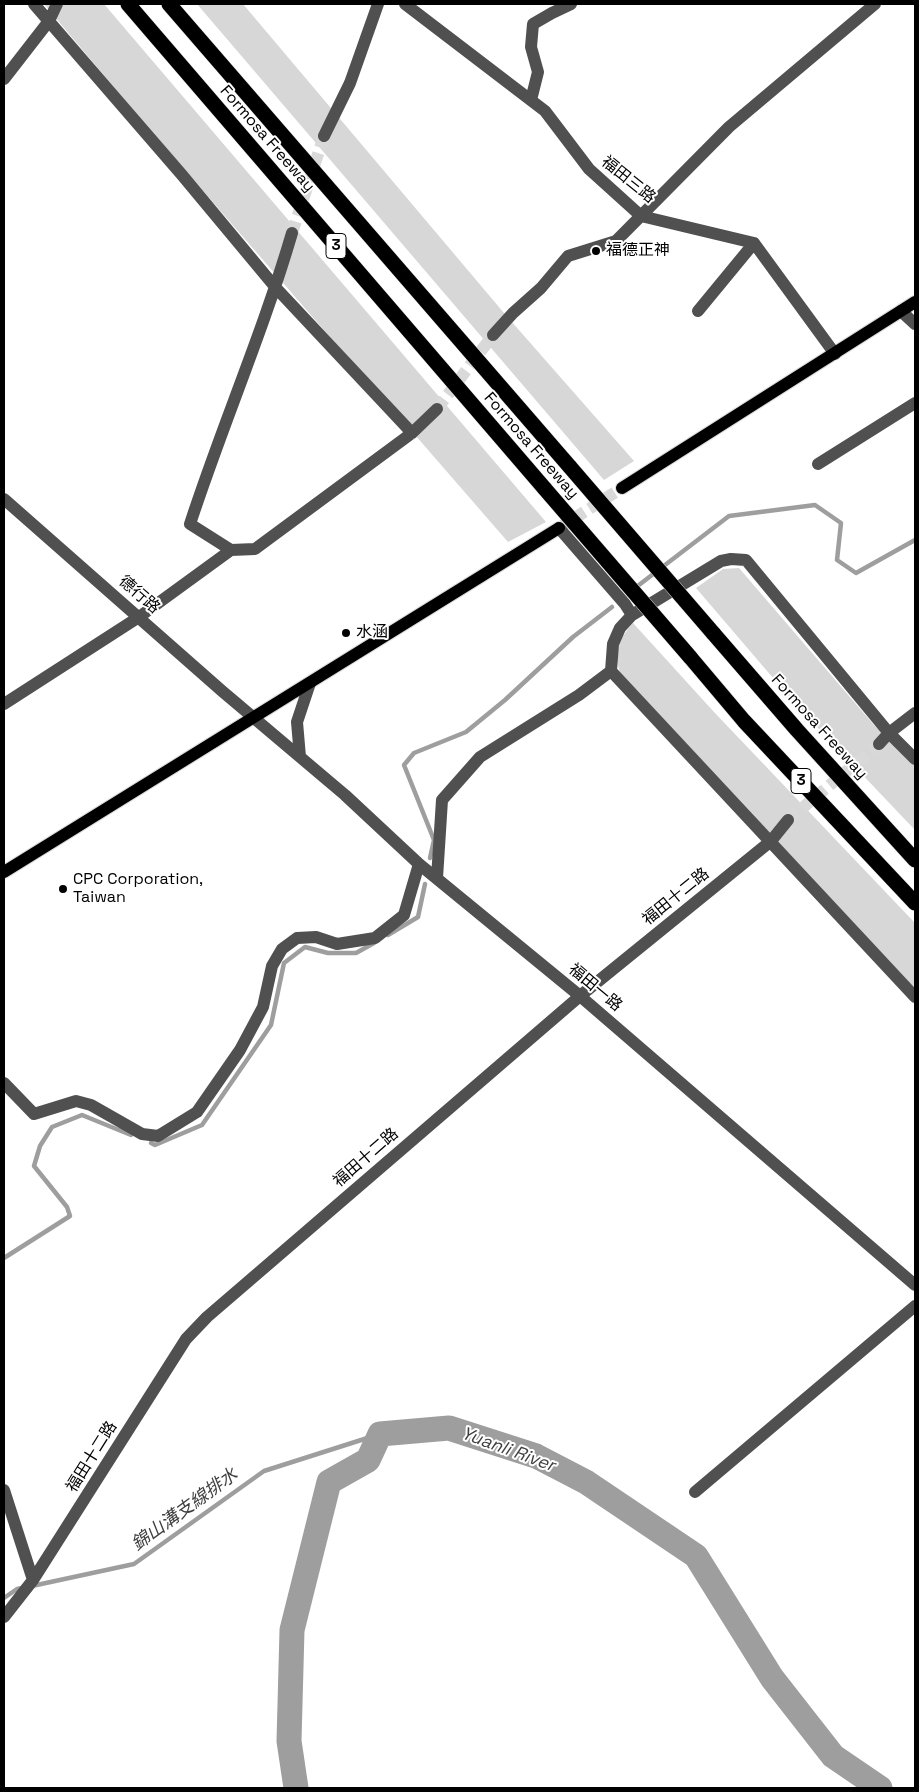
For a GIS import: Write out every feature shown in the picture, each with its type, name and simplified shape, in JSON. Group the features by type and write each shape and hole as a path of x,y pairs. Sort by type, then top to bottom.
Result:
{"highway":[{"name":"Formosa Freeway","path":"128,4 744,721 915,903"},
{"name":"Formosa Freeway","path":"169,4 797,730 915,860"}],"main road":[{"path":"622,488 915,302"},
{"path":"4,872 559,528"}],"street":[{"path":"34,4 182,175 276,288 412,433"},
{"path":"4,79 49,21 57,4"},
{"path":"324,136 350,83 378,4"},
{"name":"福田三路","path":"405,4 545,111 589,169 641,216 754,243"},
{"path":"531,100 538,72 531,47 533,24 552,12 571,4"},
{"path":"492,335 540,288 568,256 616,240 729,128 875,4"},
{"path":"292,233 276,288 212,456 190,524 231,550 255,550 412,433 437,409"},
{"path":"698,311 754,243 835,354"},
{"path":"901,311 915,324"},
{"path":"818,464 915,403"},
{"name":"德行路","path":"4,498 252,717"},
{"path":"559,528 621,599 632,615"},
{"path":"4,704 139,617 231,550"},
{"path":"915,758 889,733 746,560 731,559 721,561 632,615 620,628 613,644 612,671 915,998"},
{"path":"437,878 442,800 480,757 579,695 612,671"},
{"path":"300,758 297,722 310,683"},
{"path":"879,744 889,733 915,713"},
{"name":"福田一路","path":"252,717 345,795 419,864 580,996 915,1285"},
{"name":"福田十二路","path":"4,1617 33,1580 186,1339 207,1317 580,996 771,841 788,820"},
{"path":"4,1083 34,1114 76,1101 91,1105 142,1134 158,1136 197,1112 240,1050 263,1007 272,966 282,949 297,938 316,937 338,944 375,938 404,915 419,864"},
{"path":"695,1492 915,1306"},
{"path":"4,1490 33,1580"}],"shaded area":[{"path":"44,4 104,4 546,522 508,542 138,116"},
{"path":"197,4 243,4 504,313 634,461 604,480"},
{"path":"739,568 874,725 915,765 915,830 797,706 696,588 723,569"},
{"path":"633,623 714,712 915,923 915,990 621,677 618,648 623,636"}],"waterway":[{"path":"635,588 729,516 815,505 841,523 837,560 856,573 915,540"},
{"path":"430,858 434,840 404,765 414,753 466,732 505,700 573,637 612,607"},
{"path":"388,935 418,917 425,884"},
{"path":"151,1143 155,1145 202,1125 271,1025 284,963 305,947 328,953 356,953 374,943"},
{"path":"4,1258 70,1216 67,1207 34,1166 40,1146 52,1127 82,1115 131,1135"},
{"name":"Yuanli River","path":"296,1788 289,1741 292,1630 329,1482 368,1460 380,1434 449,1428 536,1456 586,1482 696,1556 772,1678 833,1756 880,1788"},
{"name":"錦山溝支線排水","path":"32,1586 134,1564 264,1471 380,1434"},
{"name":"錦山溝支線排水","path":"4,1598 17,1589 22,1588"}],"tunnel":[{"path":"292,233 324,136"},
{"path":"437,409 493,335"},
{"path":"559,528 622,488"},
{"path":"788,820 879,744"}],"place":[{"name":"福德正神","path":"596,251"},
{"name":"水涵","path":"346,633"},
{"name":"CPC Corporation, Taiwan","path":"63,889"}]}
